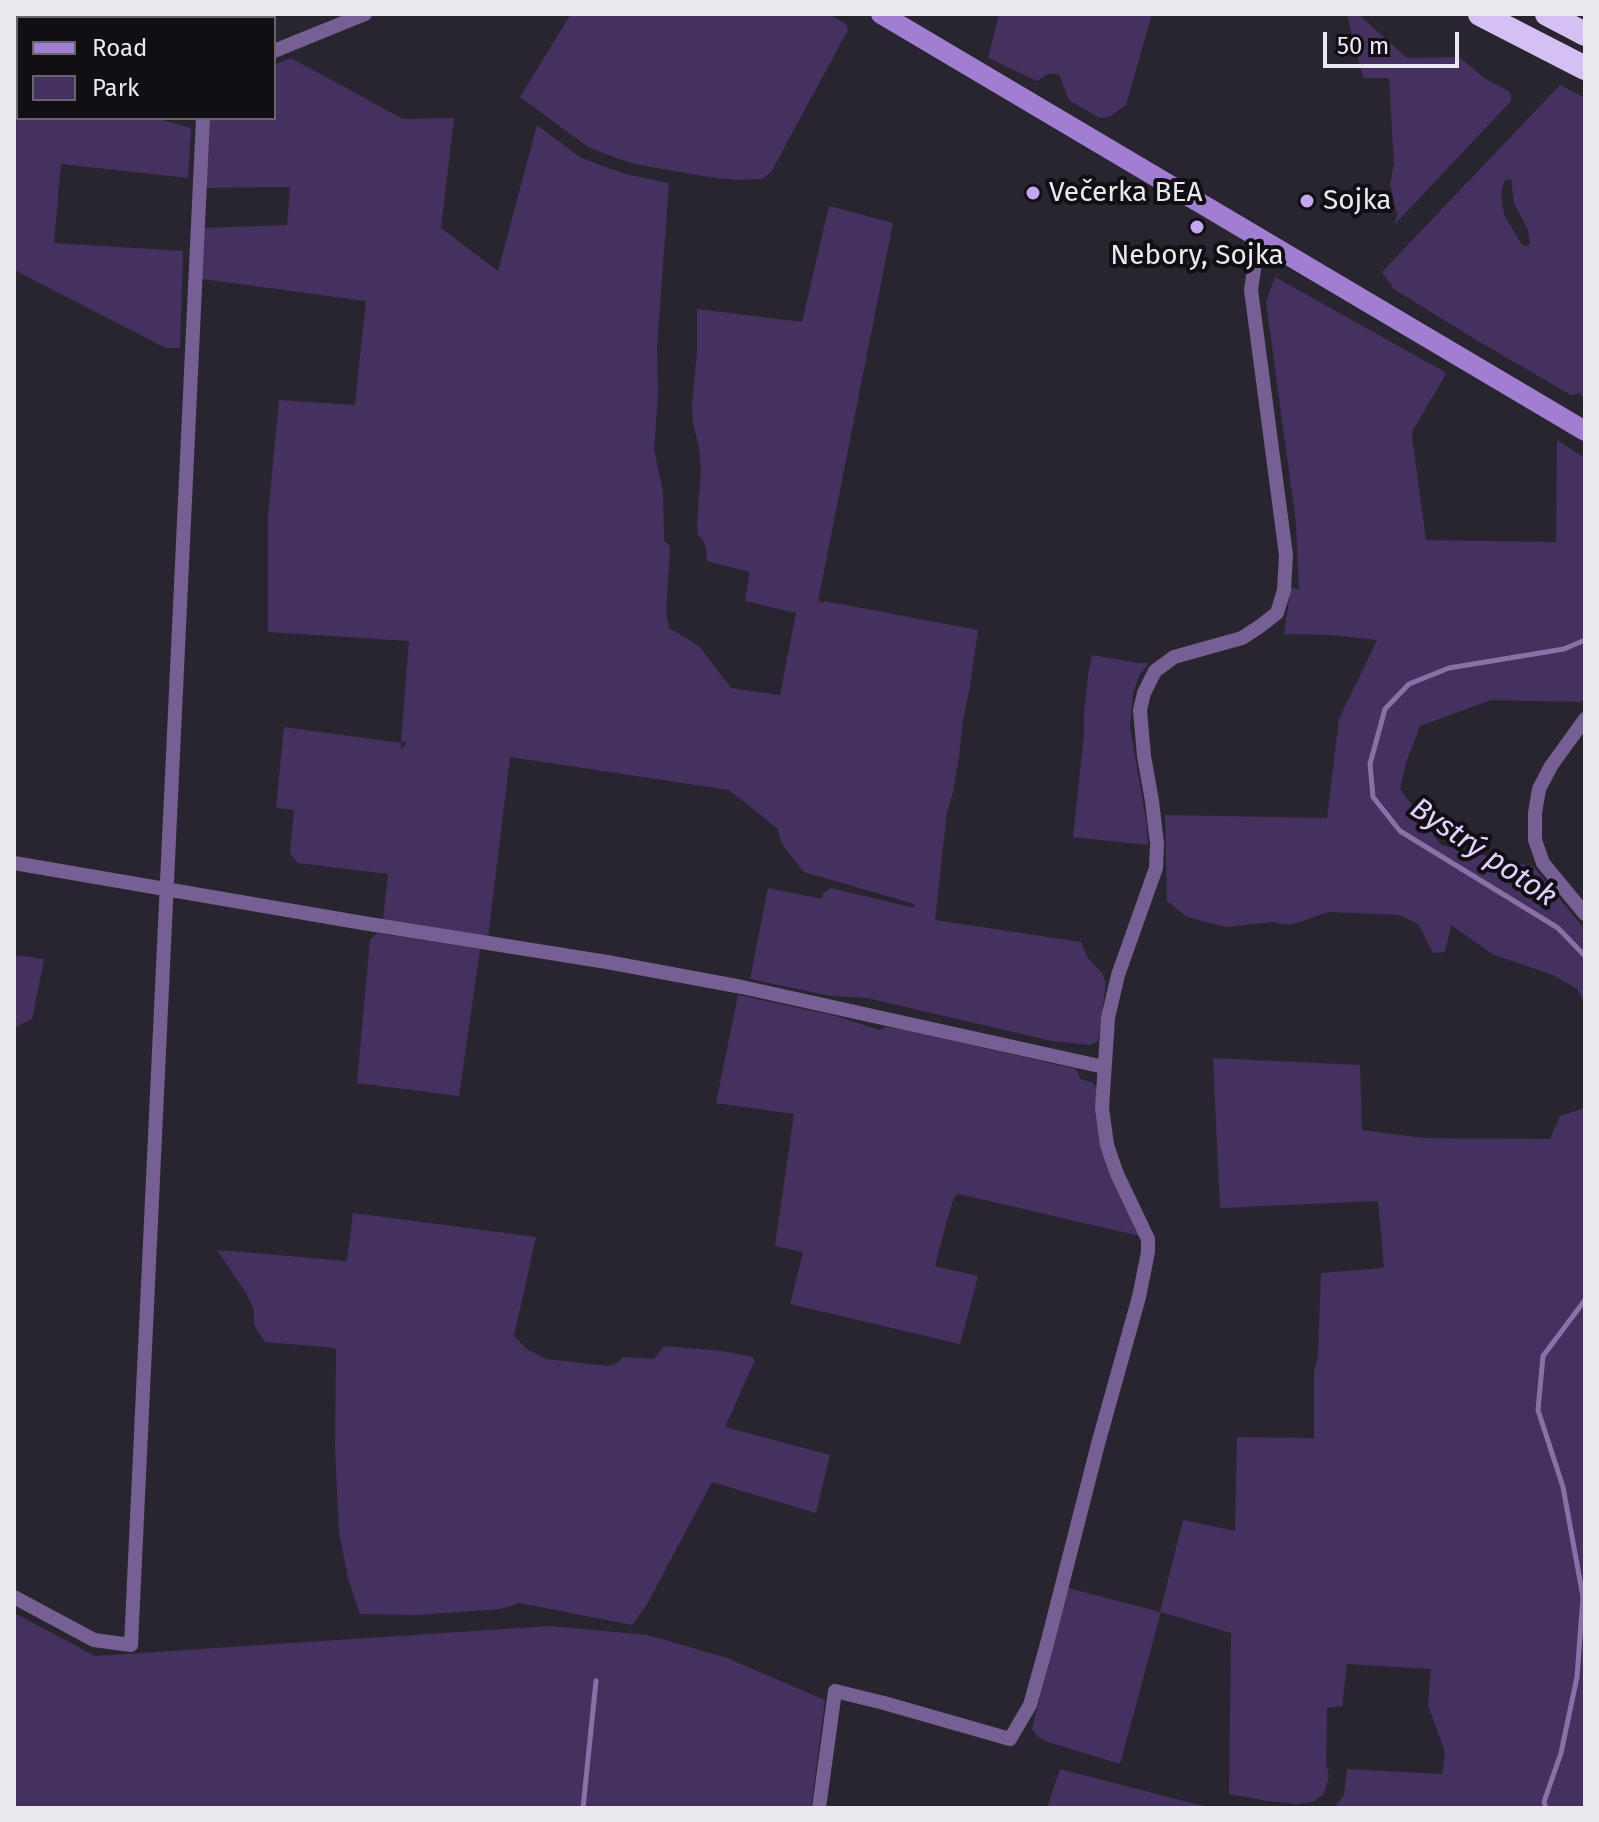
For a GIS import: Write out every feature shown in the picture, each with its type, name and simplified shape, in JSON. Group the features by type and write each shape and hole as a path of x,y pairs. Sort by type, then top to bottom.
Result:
{"highway":[{"path":"1480,14 1585,68"},
{"path":"1547,14 1585,34"}],"main road":[{"path":"881,14 1585,431"}],"street":[{"path":"276,50 365,14"},
{"path":"14,1597 94,1640 131,1645 203,120"},
{"path":"819,1808 835,1691 1010,1739 1030,1705 1139,1297 1148,1252 1148,1239 1117,1174 1107,1145 1102,1108 1108,1018 1118,975 1156,868 1155,829 1140,710 1155,671 1174,657 1242,638 1277,613 1284,590 1286,555 1251,290 1262,241"},
{"path":"1585,719 1551,766 1539,789 1535,813 1535,840 1543,863 1585,914"},
{"path":"14,863 652,970 1104,1067"}],"green space":[{"path":"14,14 79,14 16,16 16,120 162,120 191,128 188,178 61,164 54,243 183,251 180,348 166,348 14,270"},
{"path":"571,14 829,14 846,24 848,30 771,172 762,179 739,180 634,164 611,156 588,147 520,97"},
{"path":"999,14 1152,14 1126,105 1109,117 1099,118 1069,100 1057,74 1048,74 1037,81 988,58"},
{"path":"1347,14 1358,14 1407,58 1459,57 1484,78 1510,92 1511,101 1394,225 1397,215 1390,184 1394,164 1389,78 1363,78"},
{"path":"291,58 403,119 454,118 441,228 498,271 537,125 581,158 625,174 669,183 657,347 654,449 663,492 664,541 670,549 666,611 669,628 699,646 731,688 780,695 796,613 745,601 750,572 707,561 703,540 698,535 701,470 692,406 697,309 802,322 829,206 893,223 818,601 978,630 953,792 947,812 935,920 1081,942 1106,983 1098,1041 1091,1045 1052,1041 867,998 831,996 750,979 768,888 822,899 823,893 831,888 914,908 915,904 804,872 784,847 778,829 729,790 510,757 488,938 383,920 388,874 298,863 290,853 294,810 276,808 284,727 401,743 401,749 407,743 401,741 409,641 268,632 268,515 279,400 355,405 366,301 202,279 204,228 287,225 290,187 204,188 209,120 276,120 276,64"},
{"path":"1560,85 1585,98 1585,400 1580,393 1571,395 1394,289 1382,272","holes":["1511,179 1514,203 1528,230 1530,244 1527,246 1522,245 1504,215 1501,193 1505,180"]},
{"path":"1275,277 1446,374 1413,430 1412,437 1426,540 1556,542 1557,440 1585,458 1585,698 1581,702 1491,700 1420,726 1400,789 1441,845 1534,867 1585,930 1585,1004 1577,989 1553,975 1492,954 1451,925 1445,952 1433,953 1418,924 1399,915 1328,912 1291,925 1272,922 1226,927 1187,917 1167,901 1165,815 1327,818 1339,719 1377,640 1284,634 1291,587 1299,590 1296,523 1266,302"},
{"path":"1092,655 1149,663 1139,676 1133,693 1130,727 1148,845 1073,837"},
{"path":"377,933 480,949 459,1096 357,1083 370,940"},
{"path":"14,955 44,959 32,1019 14,1028"},
{"path":"738,995 836,1016 879,1030 886,1027 905,1030 1076,1069 1080,1079 1094,1083 1097,1090 1140,1236 959,1194 954,1197 935,1266 978,1276 960,1344 790,1304 803,1252 775,1246 794,1114 716,1103"},
{"path":"1213,1058 1360,1065 1362,1130 1423,1138 1550,1139 1560,1116 1585,1108 1585,1808 1334,1808 1344,1795 1347,1769 1442,1774 1445,1752 1428,1705 1431,1669 1347,1664 1342,1706 1327,1708 1326,1763 1329,1776 1324,1794 1313,1802 1298,1804 1229,1794 1231,1633 1161,1612 1120,1764 1048,1742 1038,1737 1032,1729 1068,1588 1160,1612 1183,1520 1235,1531 1237,1437 1314,1438 1314,1370 1318,1356 1321,1273 1384,1268 1378,1201 1220,1208"},
{"path":"353,1213 536,1237 514,1336 527,1349 546,1359 608,1366 618,1363 623,1357 654,1359 664,1346 752,1357 755,1360 725,1427 830,1455 816,1513 712,1482 646,1606 632,1625 520,1603 501,1609 418,1615 360,1614 348,1578 339,1532 335,1449 336,1348 265,1342 254,1325 254,1310 246,1293 217,1250 347,1261"},
{"path":"14,1613 95,1656 550,1626 647,1635 727,1658 825,1700 811,1808 14,1808"},
{"path":"1060,1769 1211,1808 1047,1808"}],"waterway":[{"name":"Bystrý potok","path":"1585,640 1564,649 1449,668 1409,684 1385,709 1370,764 1373,797 1400,831 1558,928 1585,956"},
{"name":"Bystrý potok","path":"1546,1808 1544,1802 1561,1753 1577,1677 1583,1597 1563,1487 1538,1410 1543,1356 1585,1300"},
{"path":"583,1808 596,1681"}],"place":[{"name":"Večerka BEA","path":"1033,193"},
{"name":"Sojka","path":"1307,201"},
{"name":"Nebory, Sojka","path":"1197,227"}]}
